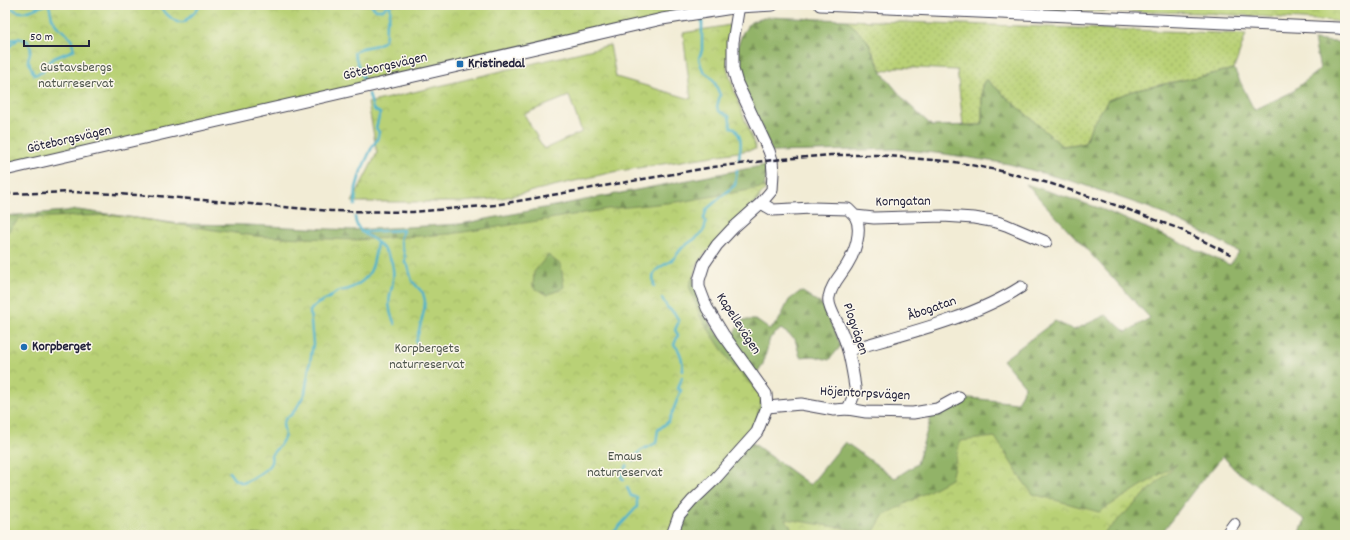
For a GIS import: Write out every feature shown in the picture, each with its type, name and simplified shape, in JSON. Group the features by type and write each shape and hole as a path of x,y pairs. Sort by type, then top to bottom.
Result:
{"street":[{"name":"Göteborgsvägen","path":"5,170 662,19 739,6 773,5"},
{"path":"820,5 1338,28 1345,30"},
{"name":"Kapellevägen","path":"739,6 733,42 733,69 737,83 772,160 772,190 761,203 732,229 717,245 704,264 700,275 699,287 707,308 723,334 766,394 767,406"},
{"name":"Korngatan","path":"761,203 773,210 812,208 848,209 855,216 874,218 944,216 974,218 997,222 1046,242"},
{"name":"Plogvägen","path":"848,409 855,391 849,350 830,307 828,297 835,283 848,264 855,246 859,228 855,216"},
{"name":"Åbogatan","path":"849,350 937,324 1006,297 1022,288"},
{"name":"Höjentorpsvägen","path":"767,406 801,404 834,410 848,409 866,412 913,413 937,409 959,396"},
{"path":"672,535 679,516 757,432 767,406"},
{"path":"1226,535 1234,524"}],"green space":[{"name":"Gustavsbergs naturreservat","path":"5,5 746,5 5,166"},
{"path":"803,5 1345,5 1345,24 1334,21 1203,13"},
{"name":"Emaus naturreservat","path":"767,17 847,20 867,40 882,73 906,102 932,126 982,125 982,85 986,79 1062,146 1085,143 1092,125 1108,100 1132,91 1234,69 1254,110 1290,93 1320,69 1314,40 1345,43 1345,535 1299,535 1305,520 1234,469 1223,456 1194,490 1160,535 5,535 5,216 78,210 180,224 246,225 352,230 461,224 766,165 765,183 758,200 704,255 695,269 694,282 711,325 723,340 729,341 742,320 756,320 769,329 778,322 789,300 801,291 823,305 841,346 829,360 814,356 800,357 795,339 781,329 770,338 763,364 751,381 763,396 761,415 746,438 810,485 845,442 895,478 917,464 931,417 970,398 1017,403 1025,386 1003,360 1055,321 1074,330 1106,315 1126,332 1150,318 1026,184 1099,208 1230,265 1239,252 1210,236 1153,209 1075,182 1009,164 945,154 897,149 772,152 737,69 737,48 743,32 751,22"},
{"path":"847,20 1246,34 1234,69 1132,91 1092,125 1085,143 1062,146 986,79 982,85 982,125 963,125 957,70 896,67 882,72 867,40"},
{"path":"730,25 727,68 756,149 613,172 502,198 463,202 352,202 377,153 368,103 610,45 616,77 691,99 683,33","holes":["569,96 582,132 544,149 524,114"]},
{"name":"Korpbergets naturreservat","path":"767,187 736,223 700,259 689,286 701,318 730,362 762,396 757,418 734,453 668,535 5,535 5,235 20,218 114,215 255,236 355,240 450,234 608,209 685,201","holes":["548,255 561,265 564,288 547,295 533,287 534,272"]},
{"path":"995,437 1022,480 1033,494 1099,512 1177,464 1102,535 795,535 786,519 873,533 883,516 951,479 960,441"}],"waterway":[{"path":"5,6 23,12 45,5"},
{"path":"5,42 18,38 28,41 31,49 28,60 34,75 43,72 48,63 54,58 74,50 71,38 56,25 52,18 49,5"},
{"path":"157,5 177,22 184,22 200,5"},
{"path":"371,5 376,10 383,10 388,5"},
{"path":"363,79 354,53 361,48 375,46 385,39 390,5"},
{"path":"702,20 702,50 699,58 701,66 704,72 714,81 720,95 717,107 719,111 729,116 731,127 735,128 739,136 741,146 739,159"},
{"path":"5,70 8,56 6,49 17,40"},
{"path":"5,76 7,82 5,100"},
{"path":"355,205 356,188 361,171 372,147 377,140 379,132 376,128 380,113 373,109 369,94"},
{"path":"654,286 654,273 672,260 682,248 699,236 705,228 704,218 707,209 735,185 737,170"},
{"path":"229,472 234,479 243,483 250,480 270,465 271,455 280,445 285,436 283,424 286,418 296,409 305,393 313,344 310,311 320,302 363,281 371,270 377,242 366,235 357,226 355,217"},
{"path":"361,232 403,230 400,240 405,256 405,263 408,266 412,281 423,293 425,301 416,342"},
{"path":"377,242 392,262 393,279 389,304 391,315 395,324"},
{"path":"662,298 667,307 675,314 679,321 675,330 678,335 674,345 680,353 683,371"},
{"path":"633,460 640,451 656,443 658,430 669,421 681,390 678,389 682,377"},
{"path":"624,480 621,477 627,465"},
{"path":"607,535 614,532 637,507 637,497 631,496 627,487"}],"railway":[{"path":"5,194 72,192 157,196 331,211 413,212 495,205 713,167 831,155 876,155 955,162 997,170 1052,184 1121,207 1177,228 1234,256"}],"place":[{"name":"Kristinedal","path":"460,64"},
{"name":"Korpberget","path":"24,347"}]}
